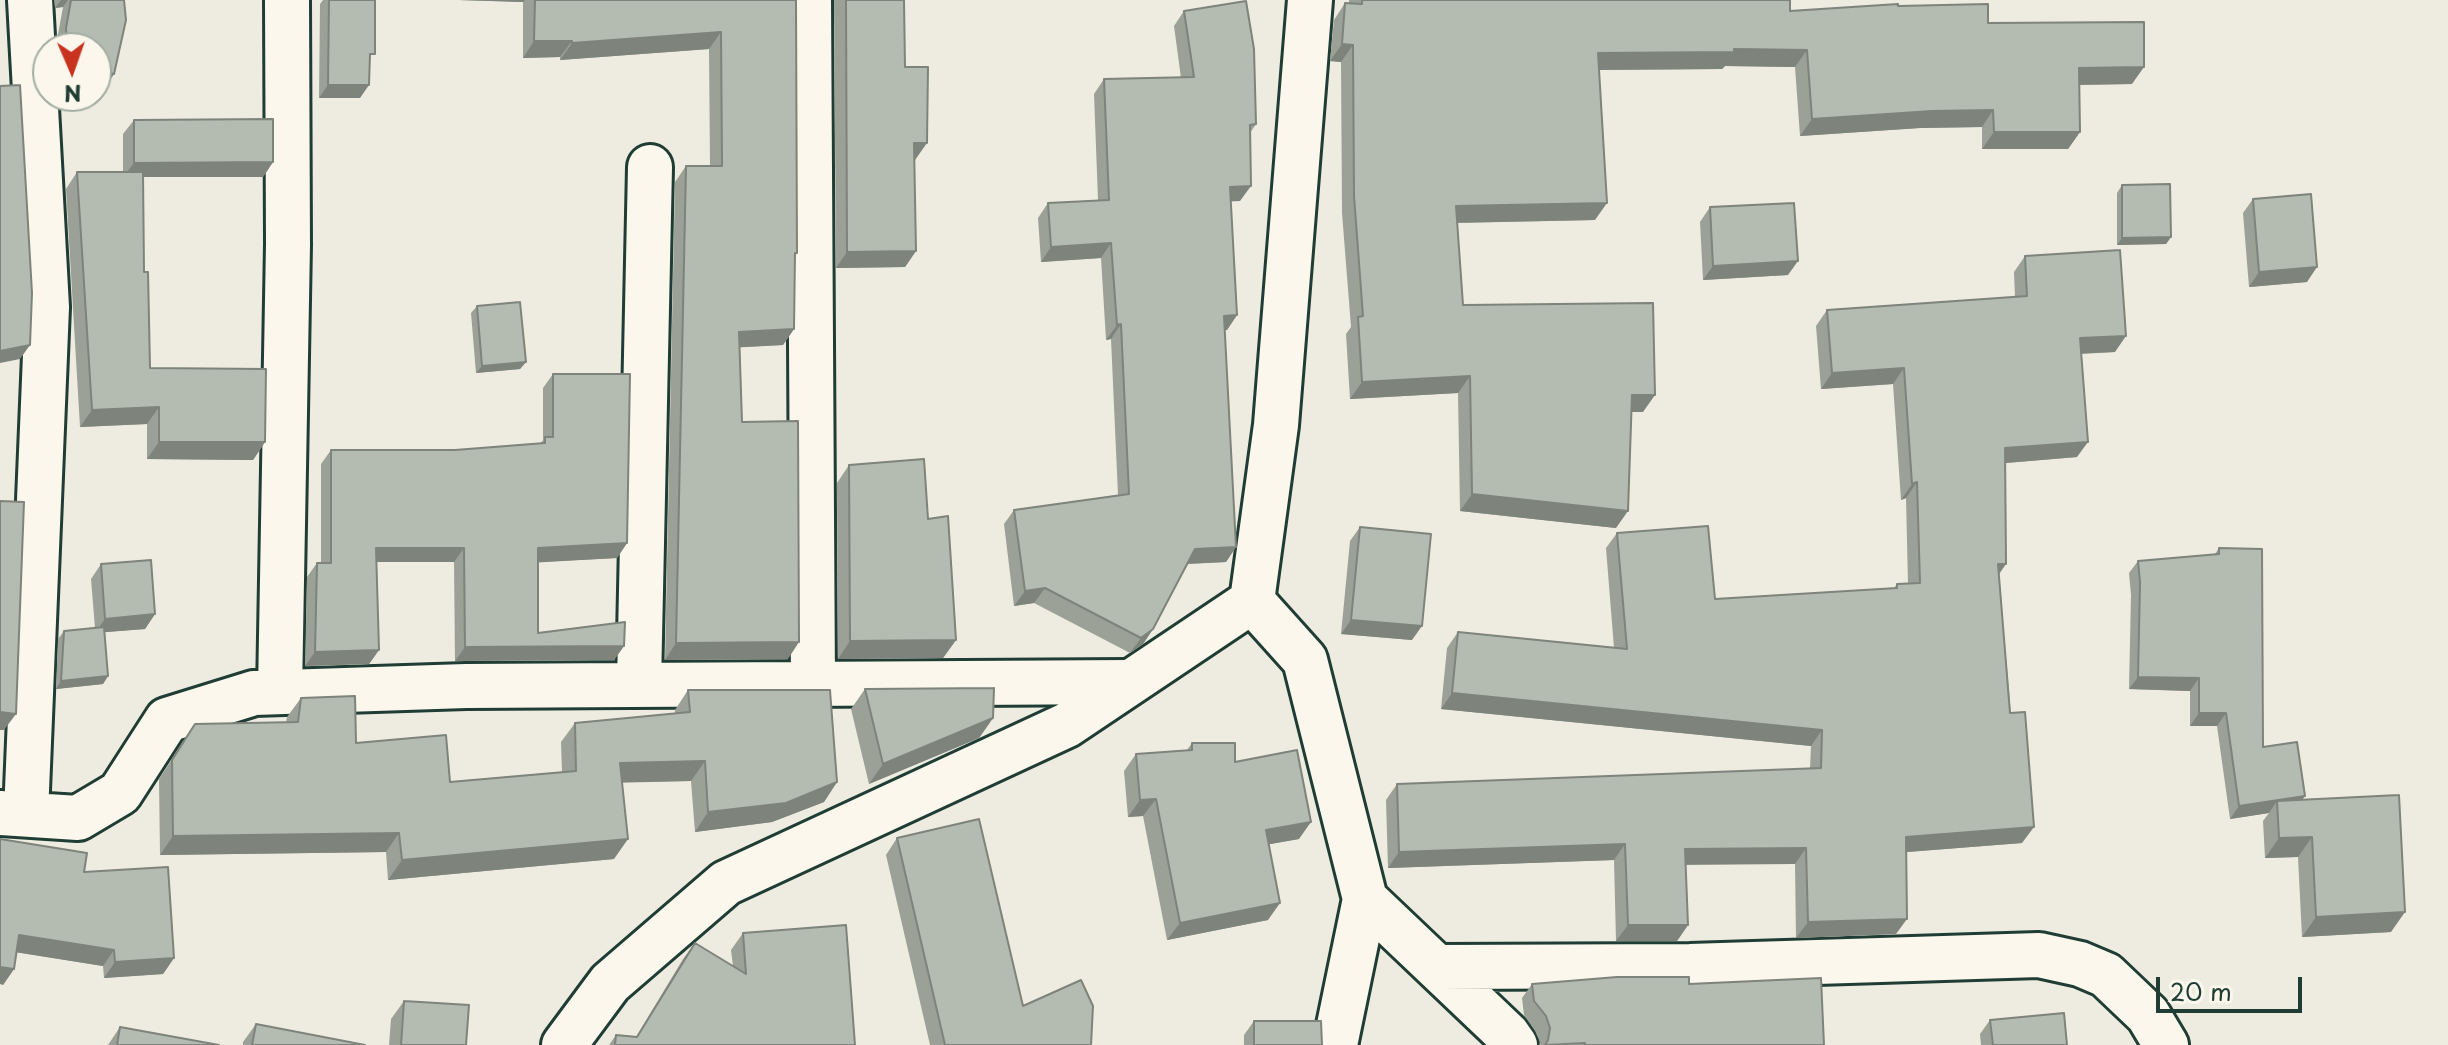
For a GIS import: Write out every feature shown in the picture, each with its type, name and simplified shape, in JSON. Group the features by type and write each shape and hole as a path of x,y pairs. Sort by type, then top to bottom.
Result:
{"street":[{"path":"30,0 47,307 13,814 78,818 120,793 167,720 254,693 466,686 1130,682"},
{"path":"280,692 288,244 287,0"},
{"path":"809,0 813,683"},
{"path":"564,1045 610,983 726,883 1067,725 1252,601 1276,425 1310,0"},
{"path":"639,684 650,167"},
{"path":"1252,601 1305,660 1365,899 1335,1045"},
{"path":"1365,899 1515,1045"},
{"path":"1437,967 1690,966 2039,955 2080,964 2106,975 2148,1015 2166,1045"}],"building":[{"path":"71,0 124,0 126,20 114,74 112,32 66,32"},
{"path":"329,0 375,0 375,54 370,54 369,85 328,85"},
{"path":"535,0 796,0 797,253 794,329 739,332 742,422 798,421 799,642 676,643 686,166 722,166 721,32 572,43 534,41"},
{"path":"846,0 904,0 905,67 928,67 927,143 914,143 916,251 847,252"},
{"path":"1362,0 1790,0 1790,11 1898,4 1988,4 1988,23 2144,22 2144,67 2079,68 2080,132 1994,132 1993,110 1812,119 1807,50 1598,53 1607,203 1456,206 1463,305 1653,303 1655,395 1632,395 1628,511 1472,494 1470,376 1362,382 1358,317 1363,316 1354,196 1353,45 1342,44 1345,3 1362,4"},
{"path":"1246,1 1254,49 1256,124 1250,125 1251,186 1230,187 1237,315 1224,316 1236,547 1195,549 1153,629 1141,638 1045,588 1025,591 1014,510 1129,494 1121,324 1117,325 1111,243 1051,247 1048,203 1109,200 1104,79 1194,77 1184,11"},
{"path":"20,85 32,293 30,345 0,351 0,86"},
{"path":"273,119 273,162 134,163 134,120"},
{"path":"77,172 143,172 144,272 148,272 150,368 266,369 265,442 159,442 159,407 92,410"},
{"path":"2170,184 2171,237 2122,238 2122,185"},
{"path":"2311,194 2317,267 2259,272 2253,199"},
{"path":"1794,203 1798,261 1713,266 1710,207"},
{"path":"2120,250 2126,336 2080,338 2088,442 2005,448 2006,564 1998,564 2010,713 2025,712 2034,827 1906,837 1907,919 1808,922 1806,848 1685,849 1688,925 1628,925 1625,844 1399,852 1397,784 1821,768 1822,730 1452,693 1458,632 1627,649 1617,533 1708,526 1715,599 1897,588 1897,584 1920,583 1917,482 1912,484 1904,368 1832,373 1827,310 2027,296 2025,256"},
{"path":"520,302 526,362 482,366 477,306"},
{"path":"553,374 630,374 627,543 538,548 538,633 625,622 624,646 465,647 464,548 376,548 379,650 315,652 317,563 331,563 331,450 455,450 545,443 545,437 553,437"},
{"path":"924,459 928,519 948,516 956,640 850,641 849,465"},
{"path":"0,501 24,502 16,714 0,712"},
{"path":"1360,527 1431,534 1422,626 1351,620"},
{"path":"2219,548 2262,549 2263,747 2297,742 2305,796 2239,806 2226,713 2199,713 2199,678 2138,677 2138,561 2219,554"},
{"path":"151,560 155,614 105,619 101,564"},
{"path":"104,627 108,676 61,681 64,631"},
{"path":"994,688 993,718 883,764 865,689"},
{"path":"688,690 830,690 837,782 786,803 708,812 705,761 620,763 628,839 402,860 399,833 173,836 172,760 195,724 298,722 301,698 355,696 356,743 446,735 450,782 576,771 575,723 690,712"},
{"path":"1192,743 1235,743 1235,762 1297,750 1311,822 1266,830 1280,903 1180,923 1156,799 1140,800 1136,754 1192,750"},
{"path":"2399,795 2405,912 2316,917 2312,837 2279,838 2277,801"},
{"path":"979,819 1023,1006 1081,980 1093,1006 1091,1045 945,1045 897,838"},
{"path":"0,839 87,853 84,872 168,867 174,958 115,962 114,950 19,935 14,969 0,967"},
{"path":"846,925 855,1045 615,1045 616,1035 637,1037 695,943 746,974 743,933"},
{"path":"1617,977 1689,977 1689,984 1821,978 1824,1045 1545,1045 1550,1028 1546,1016 1534,1001 1532,984"},
{"path":"404,1001 469,1005 466,1045 401,1045"},
{"path":"2064,1013 2067,1045 1993,1045 1990,1020"},
{"path":"1254,1021 1321,1021 1322,1045 1254,1045"},
{"path":"256,1024 365,1045 252,1045"},
{"path":"120,1027 219,1045 117,1045"}]}
